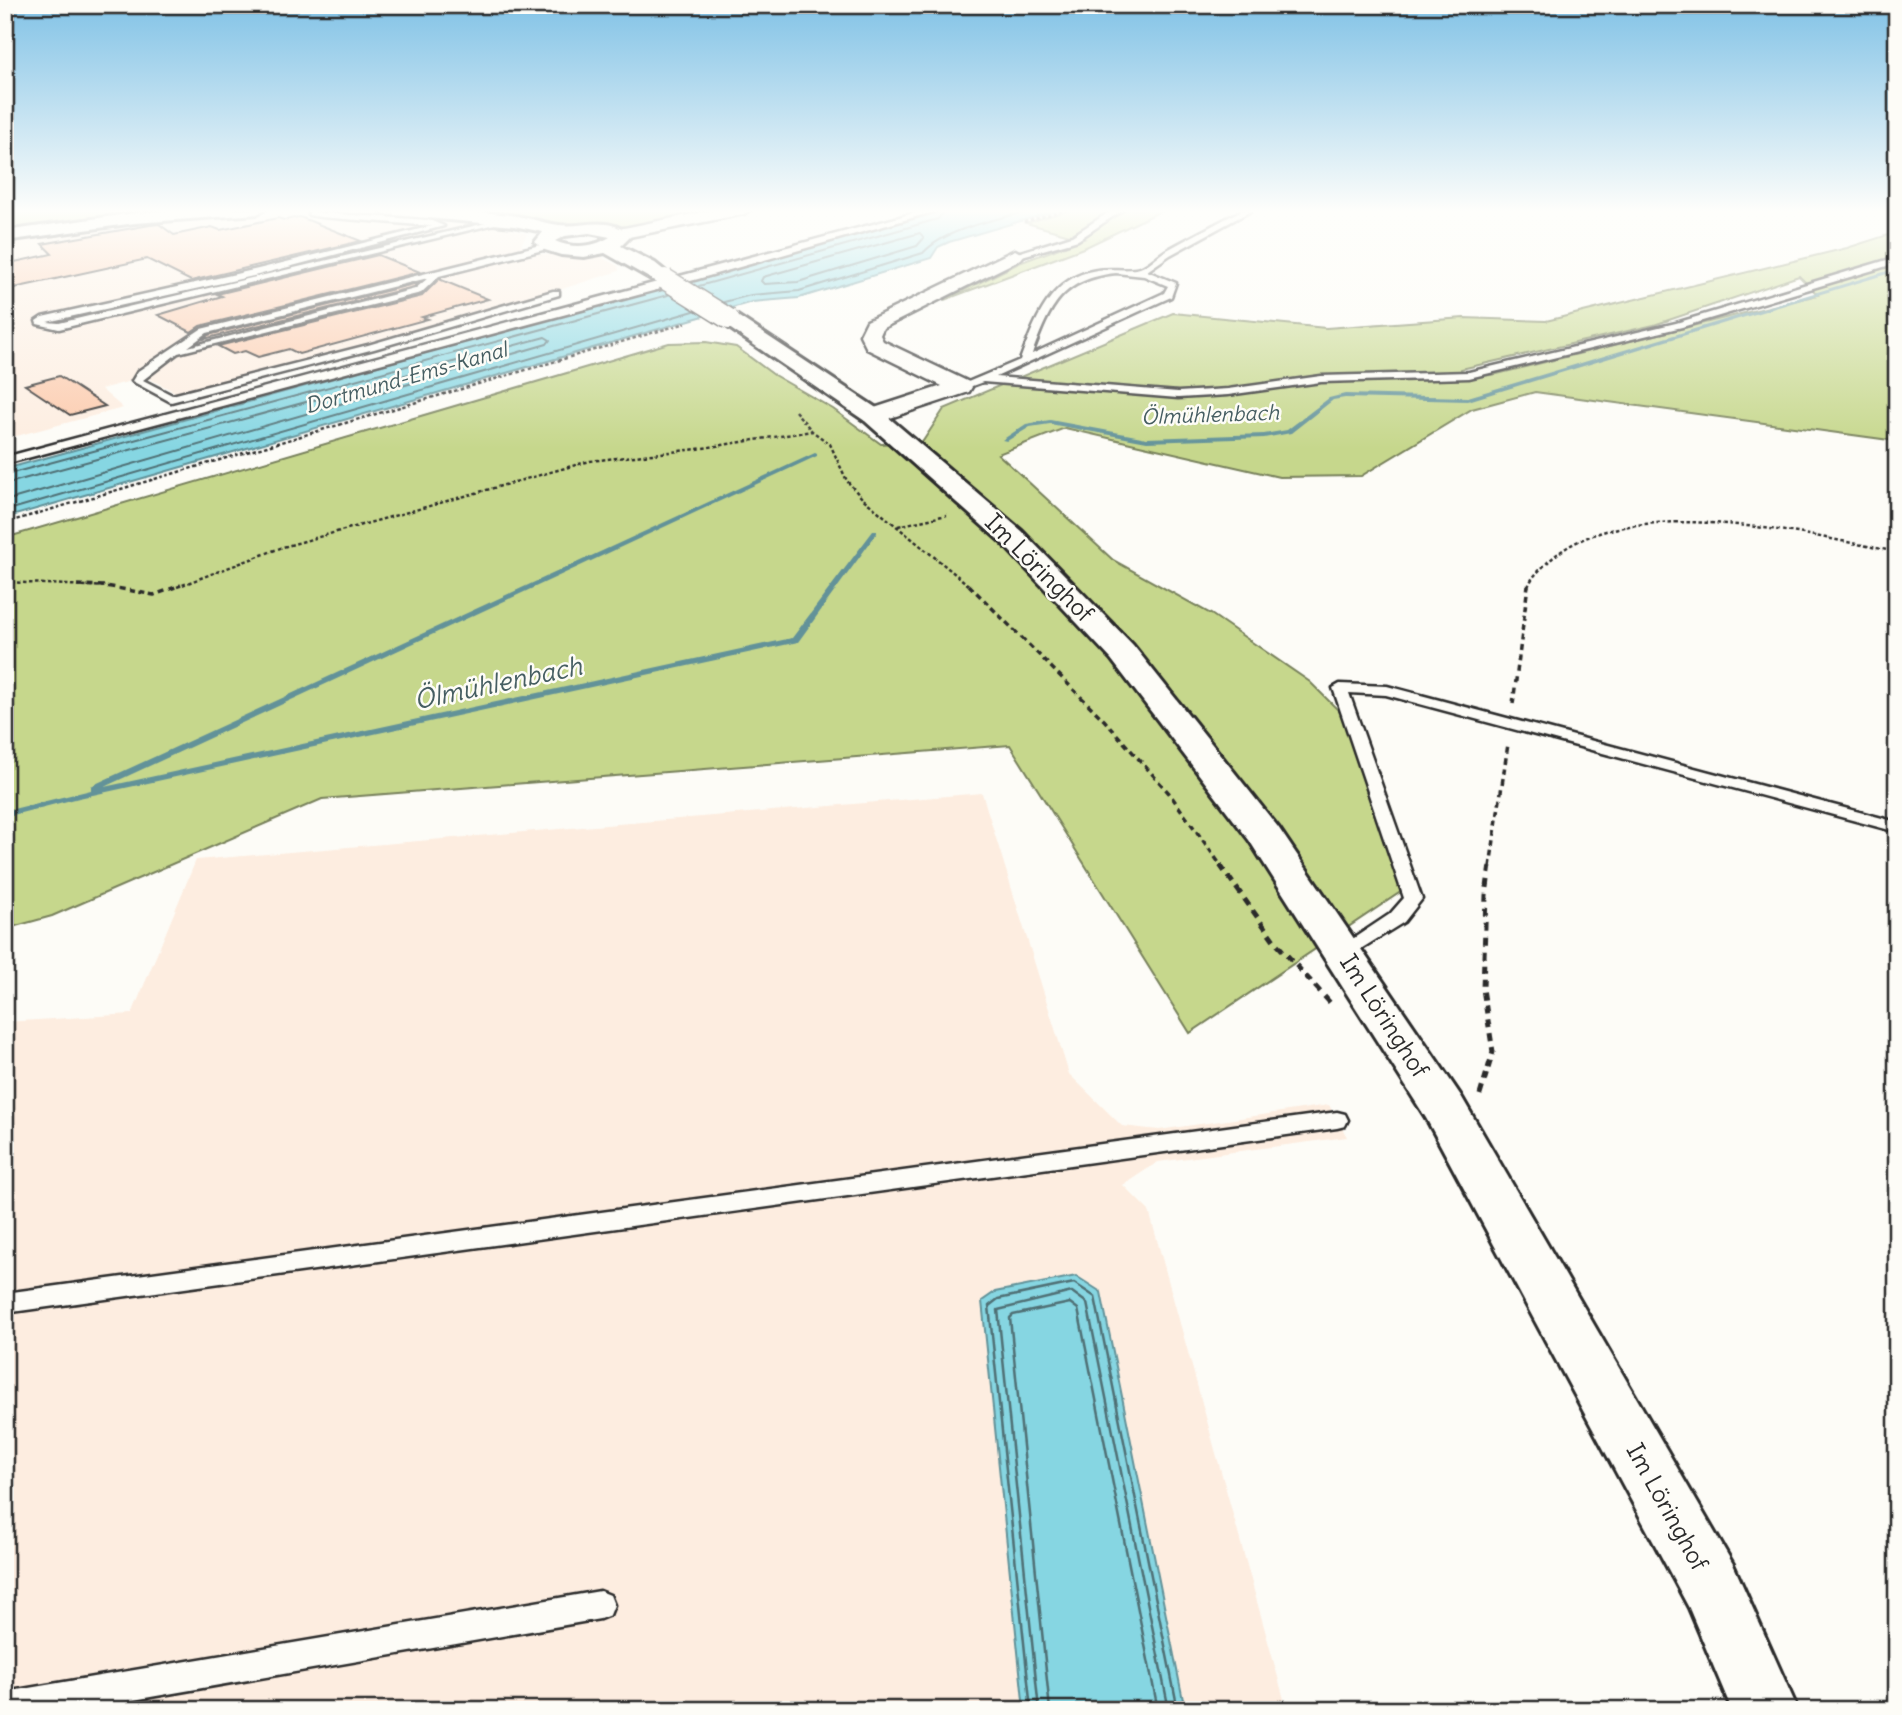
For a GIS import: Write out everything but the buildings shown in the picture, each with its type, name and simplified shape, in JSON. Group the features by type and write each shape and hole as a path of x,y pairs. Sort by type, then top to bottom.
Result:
{"street":[{"name":"Im Löringhof","path":"681,289 873,416 979,508 1065,590 1130,663 1265,835 1444,1108 1711,1586 1765,1710"},
{"path":"946,289 874,325 870,335 874,345 961,387"},
{"path":"873,416 961,387"}],"lane":[{"path":"181,289 45,319 41,324 59,326 215,289"},
{"path":"374,289 204,331 142,373 137,381 171,400 371,347 556,293"},
{"path":"172,353 421,289"},
{"path":"5,461 650,289"},
{"path":"1024,362 1045,309 1060,289"},
{"path":"961,387 1024,362 1168,295 1171,289"},
{"path":"984,379 1178,395 1228,392 1321,379 1469,376 1679,325 1800,289"},
{"path":"264,316 283,326"},
{"path":"1343,954 1397,918 1413,899 1340,688 1387,691 1897,827"},
{"path":"5,1303 1338,1120"},
{"path":"5,1707 600,1605"}],"path":[{"path":"5,523 690,322"},
{"path":"795,411 830,444 847,481 855,490 967,583 1104,720 1169,793 1276,943 1339,1012"},
{"path":"5,582 106,586 154,594 283,548 590,461 698,449 813,430"},
{"path":"897,526 979,508"},
{"path":"1493,1052 1483,989 1486,895 1529,580 1562,548 1588,534 1678,521 1734,526 1897,552"}],"shaded area":[{"path":"5,289 562,289 179,394 146,377 101,389 123,408 5,439 5,343 10,342 5,339"},
{"path":"982,793 1069,1074 1122,1126 1159,1130 1329,1105 1347,1137 1158,1162 1123,1185 1149,1211 1287,1710 5,1710 5,1022 132,1014 196,860"}],"green space":[{"path":"966,289 973,289 944,300"},
{"path":"1678,289 1760,289 1654,325 1461,369 1461,379 1497,374 1818,295 1812,289 1897,289 1897,441 1535,392 1472,409 1361,476 1279,477 1065,428 998,454 1113,560 1211,614 1310,682 1347,719 1402,891 1190,1033 1010,745 322,799 52,916 5,929 5,538 669,343 706,342 736,347 774,375 833,409 881,444 923,441 944,409 1173,313 1326,328 1464,318 1546,321"}],"water":[{"name":"Dortmund-Ems-Kanal","path":"658,289 829,289 799,298 752,302 5,518 5,469"},
{"path":"1076,1276 1101,1292 1185,1710 1024,1710 982,1301 995,1292"}],"waterway":[{"name":"Ölmühlenbach","path":"1005,440 1028,425 1050,422 1147,440 1264,436 1289,432 1331,399 1345,396 1468,399 1831,289"},
{"name":"Ölmühlenbach","path":"94,788 815,455"},
{"name":"Ölmühlenbach","path":"5,814 78,795 795,640 875,532"}]}
